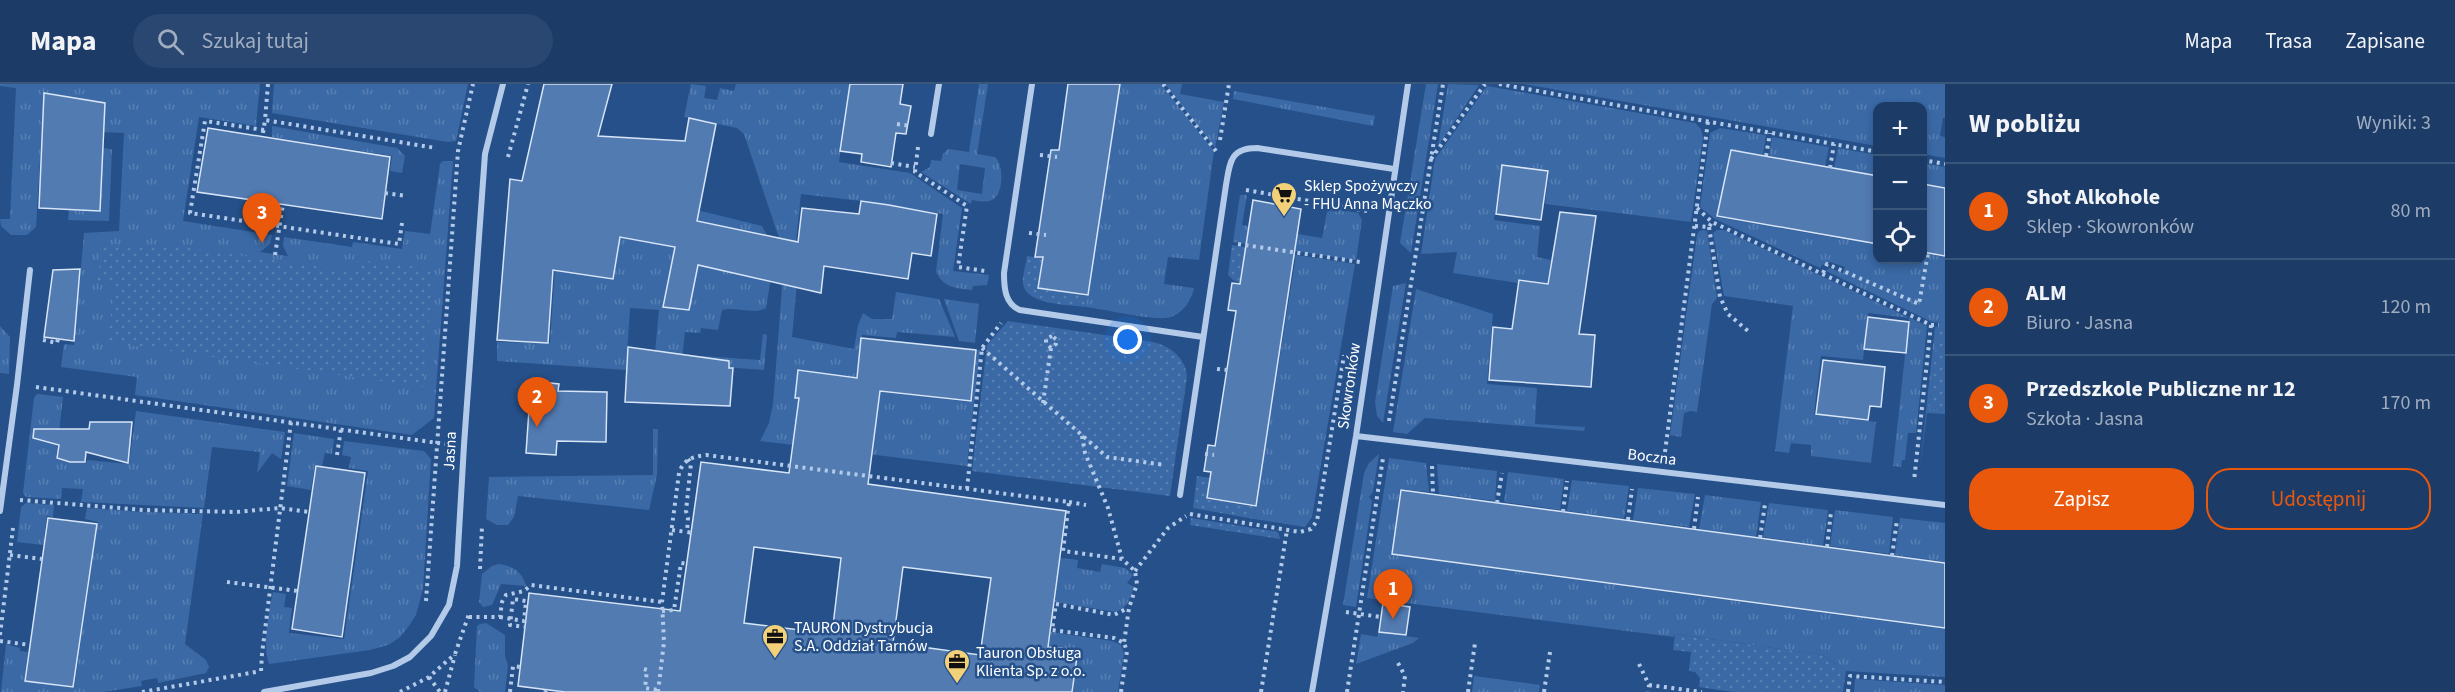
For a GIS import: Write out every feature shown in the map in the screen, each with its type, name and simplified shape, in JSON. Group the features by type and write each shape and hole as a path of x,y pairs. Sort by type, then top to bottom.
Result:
{"street":[{"name":"Jasna","path":"264,692 371,673 393,666 411,657 431,636 449,605 454,587 485,154 503,84"},
{"path":"931,134 939,84"},
{"path":"1032,84 1004,273 1007,298 1013,308 1203,338"},
{"name":"Skowronków","path":"1312,692 1356,436 1408,84"},
{"path":"1180,495 1226,185 1230,163 1236,152 1245,148 1257,148 1394,169"},
{"path":"0,511 30,270"},
{"name":"Boczna","path":"1356,436 1945,505"}],"path":[{"path":"268,84 263,131 205,121 187,213 399,244 402,224"},
{"path":"423,610 428,582 458,151 473,84"},
{"path":"1163,84 1217,153 1229,84"},
{"path":"1347,692 1443,84"},
{"path":"1431,160 1485,84"},
{"path":"1499,84 1873,151"},
{"path":"265,120 436,148"},
{"path":"1663,472 1708,121"},
{"path":"1766,156 1770,133"},
{"path":"920,137 915,172 966,206 958,267 1004,273"},
{"path":"1830,168 1834,144"},
{"path":"1037,166 1038,155"},
{"path":"1927,161 1945,164"},
{"path":"891,163 915,167"},
{"path":"1366,221 1374,166"},
{"path":"1226,185 1367,211"},
{"path":"385,193 407,196"},
{"path":"275,255 283,204"},
{"path":"1697,208 1712,222 1931,325 1939,324"},
{"path":"1025,243 1029,221"},
{"path":"1712,222 1709,227 1720,297 1728,314 1748,331"},
{"path":"1695,226 1709,227"},
{"path":"1229,242 1360,262"},
{"path":"1358,273 1361,252"},
{"path":"1823,273 1827,264 1919,304 1928,253"},
{"path":"966,489 982,348 1013,308"},
{"path":"1912,501 1931,325"},
{"path":"1043,403 1050,348 1056,344 1057,340 1052,336"},
{"path":"45,340 57,343 58,339"},
{"path":"982,348 1107,457 1184,468"},
{"path":"1135,571 1168,528 1189,514 1300,532 1311,529 1317,521 1345,353"},
{"path":"17,386 291,422 437,444 464,445"},
{"path":"261,671 291,422"},
{"path":"337,455 341,429"},
{"path":"1082,435 1085,453 1108,508 1122,559 1135,571 1137,584 1129,608 1124,643 1127,651 1121,692"},
{"path":"644,669 647,670 645,688 658,691 664,642 662,602 679,473 682,463 688,459 706,455 1086,505"},
{"path":"672,530 689,532 686,511 691,463 688,459"},
{"path":"1432,459 1433,494"},
{"path":"1497,503 1503,467"},
{"path":"1563,512 1568,474"},
{"path":"1628,520 1634,482"},
{"path":"1694,529 1699,490"},
{"path":"1760,538 1766,497"},
{"path":"2,498 156,510 236,512 280,508 309,512"},
{"path":"1070,502 1062,551 1122,559"},
{"path":"1189,514 1190,502"},
{"path":"1827,548 1832,506"},
{"path":"1892,556 1898,513"},
{"path":"1261,692 1287,530"},
{"path":"10,555 42,559"},
{"path":"663,611 674,609 681,563 687,564"},
{"path":"0,580 6,581"},
{"path":"227,582 298,591"},
{"path":"500,617 502,602 506,595 524,591 531,585 662,602"},
{"path":"469,617 500,617 508,619 516,620 524,621 526,601 513,599 511,617 510,625 525,627"},
{"path":"1124,643 1114,638 1052,630 1056,604 1114,615 1121,614 1129,608"},
{"path":"1325,610 1381,617"},
{"path":"0,641 30,645"},
{"path":"1468,692 1475,643"},
{"path":"1544,692 1550,652"},
{"path":"445,692 455,654"},
{"path":"1398,663 1405,676 1403,692"},
{"path":"1639,664 1649,685 1648,692"},
{"path":"510,692 513,666 520,667"},
{"path":"142,692 273,669"},
{"path":"1848,692 1850,676 1945,682"},
{"path":"429,677 440,692"},
{"path":"1649,685 1702,692"}],"green space":[{"path":"0,84 260,84 256,126 199,117 183,221 272,235 270,244 260,252 288,256 283,246 284,237 352,247 353,242 402,249 405,231 430,234 440,164 443,161 453,161 434,418 412,435 135,395 137,377 61,367 64,344 74,345 84,233 119,231 124,133 103,132 44,93 36,227 27,235 11,235 1,226 0,219 10,219 16,88 0,86"},
{"path":"274,84 468,84 456,141 448,142 272,113"},
{"path":"691,84 706,86 704,98 717,100 720,88 734,91 736,84 850,84 839,162 910,173 962,208 953,271 989,275 987,285 973,286 972,290 955,288 946,284 936,272 943,214 801,194 794,260 799,261 792,337 854,349 858,325 863,313 872,319 892,319 896,292 939,299 955,337 897,332 896,338 862,335 855,389 970,402 976,350 980,350 967,466 760,441 769,423 773,404 784,262 782,247 744,134 737,128 684,117"},
{"path":"979,84 988,84 977,154 995,157 1000,166 1001,186 992,200 985,202 972,200 971,204 921,172 930,167 931,160 941,161 948,149 969,152","holes":["960,164 985,168 982,194 957,190"]},
{"path":"1120,84 1161,84 1214,151 1199,260 1168,257 1164,284 1194,288 1186,306 1171,317 1143,317 1086,307"},
{"path":"1165,84 1182,84 1180,94 1224,102 1215,148"},
{"path":"1426,84 1438,84 1411,253 1400,243"},
{"path":"1448,84 1479,85 1438,146"},
{"path":"1524,84 1945,84 1945,118 1943,118 1940,136 1945,137 1945,158 1927,155 1927,102 1873,102 1873,145"},
{"path":"1487,86 1695,123 1701,129 1703,138 1691,222 1545,204 1549,170 1502,164 1494,220 1540,226 1537,257 1551,260 1547,283 1519,279 1518,283 1453,273 1457,252 1421,254 1435,159"},
{"path":"1234,91 1375,116 1373,126 1233,99"},
{"path":"272,126 397,148 405,156 402,173 390,171 392,156 272,137"},
{"path":"1720,128 1766,135 1763,155 1730,150 1717,217 1873,244 1873,264 1927,264 1927,254 1945,257 1945,323 1932,322 1826,271 1829,268 1843,273 1845,267 1830,262 1820,268 1715,219 1700,207 1710,133"},
{"path":"1772,137 1829,147 1825,166 1769,156"},
{"path":"102,148 112,149 109,221 68,220 69,210 100,211"},
{"path":"1838,148 1873,154 1873,174 1834,168"},
{"path":"1927,164 1945,167 1945,187 1927,184"},
{"path":"1240,195 1247,195 1242,225 1322,238 1327,212 1331,208 1358,213 1362,220 1356,260 1233,242"},
{"path":"672,204 762,226 771,243 772,271 766,308 756,311 722,310 718,330 701,328 700,333 685,332 682,359 700,361 701,356 760,360 763,334 767,335 764,370 710,366 653,372 659,310 630,308 626,370 497,361 497,342 550,343 557,237"},
{"path":"1717,230 1724,230 1927,326 1916,433 1908,433 1905,460 1902,460 1901,467 1893,466 1909,318 1868,313 1863,360 1821,356 1814,414 1876,422 1871,463 1811,456 1811,445 1791,443 1789,453 1775,451 1793,306 1724,296 1713,233"},
{"path":"1699,231 1707,231 1717,298 1712,304 1697,412 1684,413 1681,437 1670,435 1697,235"},
{"path":"102,244 181,247 349,271 359,260 433,269 423,387 108,342 114,285 97,283"},
{"path":"1232,245 1296,255 1294,261 1245,253 1240,283 1228,275"},
{"path":"1296,255 1355,264 1312,517 1305,527 1254,519"},
{"path":"1027,256 1042,258 1038,288 1088,296 1086,307 1050,303 1026,291 1023,284"},
{"path":"1406,283 1383,423 1377,416 1375,402 1393,286"},
{"path":"1416,289 1493,314 1487,384 1537,388 1535,424 1585,427 1584,431 1425,418 1407,434 1393,432"},
{"path":"944,299 979,304 975,343 959,341"},
{"path":"1008,321 1153,342 1166,347 1180,358 1187,376 1170,496 972,471 987,345"},
{"path":"1939,322 1945,323 1945,410 1929,408"},
{"path":"0,326 10,337 9,374 0,373"},
{"path":"1935,327 1939,327 1929,408 1945,410 1945,414 1927,413 1920,468"},
{"path":"37,394 63,397 56,459 86,463 87,460 129,464 136,411 285,432 281,459 272,453 257,473 260,452 212,447 204,508 81,502 83,489 62,488 61,499 26,497 23,493 34,398"},
{"path":"653,429 658,429 657,475 649,510 518,496 514,517 508,525 497,525 486,519 489,477 653,475"},
{"path":"294,433 334,439 332,454 325,453 322,466 315,465 311,490 287,486"},
{"path":"344,441 424,451 431,459 423,589 416,615 399,638 388,645 370,650 269,664 266,638 273,592 286,594 284,607 292,608 289,633 344,639 368,471 349,468 351,457 342,455"},
{"path":"1379,454 1373,492 1369,497 1372,501 1356,607 1343,605 1364,473 1369,463"},
{"path":"1389,458 1426,463 1429,492 1400,489 1392,555 1945,629 1945,677 1846,671 1823,655 1675,634 1674,637 1367,598"},
{"path":"1437,464 1497,471 1495,501 1439,494"},
{"path":"1508,472 1564,479 1560,510 1504,502"},
{"path":"1197,476 1210,478 1207,499 1256,507 1254,519 1193,508"},
{"path":"1572,480 1629,486 1624,519 1567,511"},
{"path":"1638,488 1695,494 1689,527 1633,520"},
{"path":"1705,495 1761,502 1756,537 1699,529"},
{"path":"26,503 54,505 53,517 47,516 43,545 17,542 21,507"},
{"path":"1769,503 1828,510 1823,546 1763,537"},
{"path":"87,508 203,514 185,644 206,660 209,667 206,673 158,683 157,678 141,681 142,686 103,692 1,692 6,644 28,652 24,681 74,688 98,522 85,519"},
{"path":"1835,510 1893,517 1889,554 1830,546"},
{"path":"1191,518 1278,532 1280,539 1190,525"},
{"path":"1900,518 1945,523 1945,562 1895,555"},
{"path":"1060,558 1078,560 1077,568 1100,572 1102,564 1125,568 1133,575 1127,583 1134,587 1128,602 1115,612 1055,602"},
{"path":"498,564 516,570 526,586 501,584 492,605 483,607 479,602 482,574"},
{"path":"486,623 505,635 505,656 508,666 505,692 480,692 474,687 477,626"},
{"path":"1051,632 1112,641 1121,645 1124,653 1118,692 1073,692 1078,650 1049,646"},
{"path":"1379,632 1419,638 1413,643 1356,664 1361,634 1377,637"},
{"path":"1675,634 1823,655 1846,671 1843,692 1733,692 1699,687 1700,678 1695,672 1689,671 1691,652 1673,650"},
{"path":"1474,676 1540,685 1539,692 1472,692"},
{"path":"1855,679 1945,685 1945,692 1854,692"}],"building":[{"path":"544,84 612,84 598,136 685,141 689,118 716,124 697,221 798,242 802,208 859,214 861,201 889,205 937,214 931,256 912,253 908,279 824,266 821,293 698,265 689,310 663,307 675,247 620,237 613,279 553,270 548,343 497,340 510,179 522,181"},
{"path":"850,84 903,84 900,104 911,106 906,134 896,133 891,167 861,162 862,154 840,151"},
{"path":"1068,84 1120,84 1088,295 1038,288 1043,257 1035,257 1051,150 1059,150"},
{"path":"44,93 105,103 100,211 39,208"},
{"path":"208,128 390,157 382,219 197,192"},
{"path":"1731,150 1873,175 1873,243 1717,216"},
{"path":"1502,165 1548,171 1541,220 1496,214"},
{"path":"1927,185 1945,188 1945,256 1927,253"},
{"path":"1253,200 1301,209 1256,506 1207,498 1211,472 1204,471 1208,445 1215,446 1236,311 1228,310 1232,283 1240,284"},
{"path":"1560,212 1596,216 1579,334 1595,335 1591,387 1489,380 1493,327 1512,329 1519,280 1548,284"},
{"path":"80,269 74,341 44,337 53,270"},
{"path":"1868,317 1909,322 1906,353 1864,349"},
{"path":"861,338 976,350 971,401 880,391 868,484 1066,511 1048,647 1078,650 1072,692 565,692 518,686 529,593 680,611 701,462 789,473 799,398 795,398 798,370 857,378","holes":["754,547 841,558 832,634 744,623","903,567 991,578 980,655 893,643"]},
{"path":"628,347 729,361 729,368 733,368 730,406 625,402"},
{"path":"1823,360 1885,367 1881,407 1870,406 1868,420 1816,414"},
{"path":"531,381 559,384 558,391 607,392 606,442 557,441 556,455 526,453"},
{"path":"90,422 132,422 128,463 86,452 85,462 70,462 57,458 59,445 33,438 34,429 89,429"},
{"path":"316,466 365,473 342,637 292,629"},
{"path":"1401,490 1945,563 1945,628 1392,554"},
{"path":"48,518 97,524 73,687 25,681"},
{"path":"1383,603 1410,607 1406,635 1379,632"}],"place":[{"name":"Sklep Spożywczy - FHU Anna Mączko","path":"1284,218"},
{"name":"Przedszkole Publiczne nr 12","path":"262,243"},
{"name":"ALM","path":"537,427"},
{"name":"Shot Alkohole","path":"1393,619"},
{"name":"TAURON Dystrybucja S.A. Oddział Tarnów","path":"775,660"},
{"name":"Tauron Obsługa Klienta Sp. z o.o.","path":"957,685"}]}
